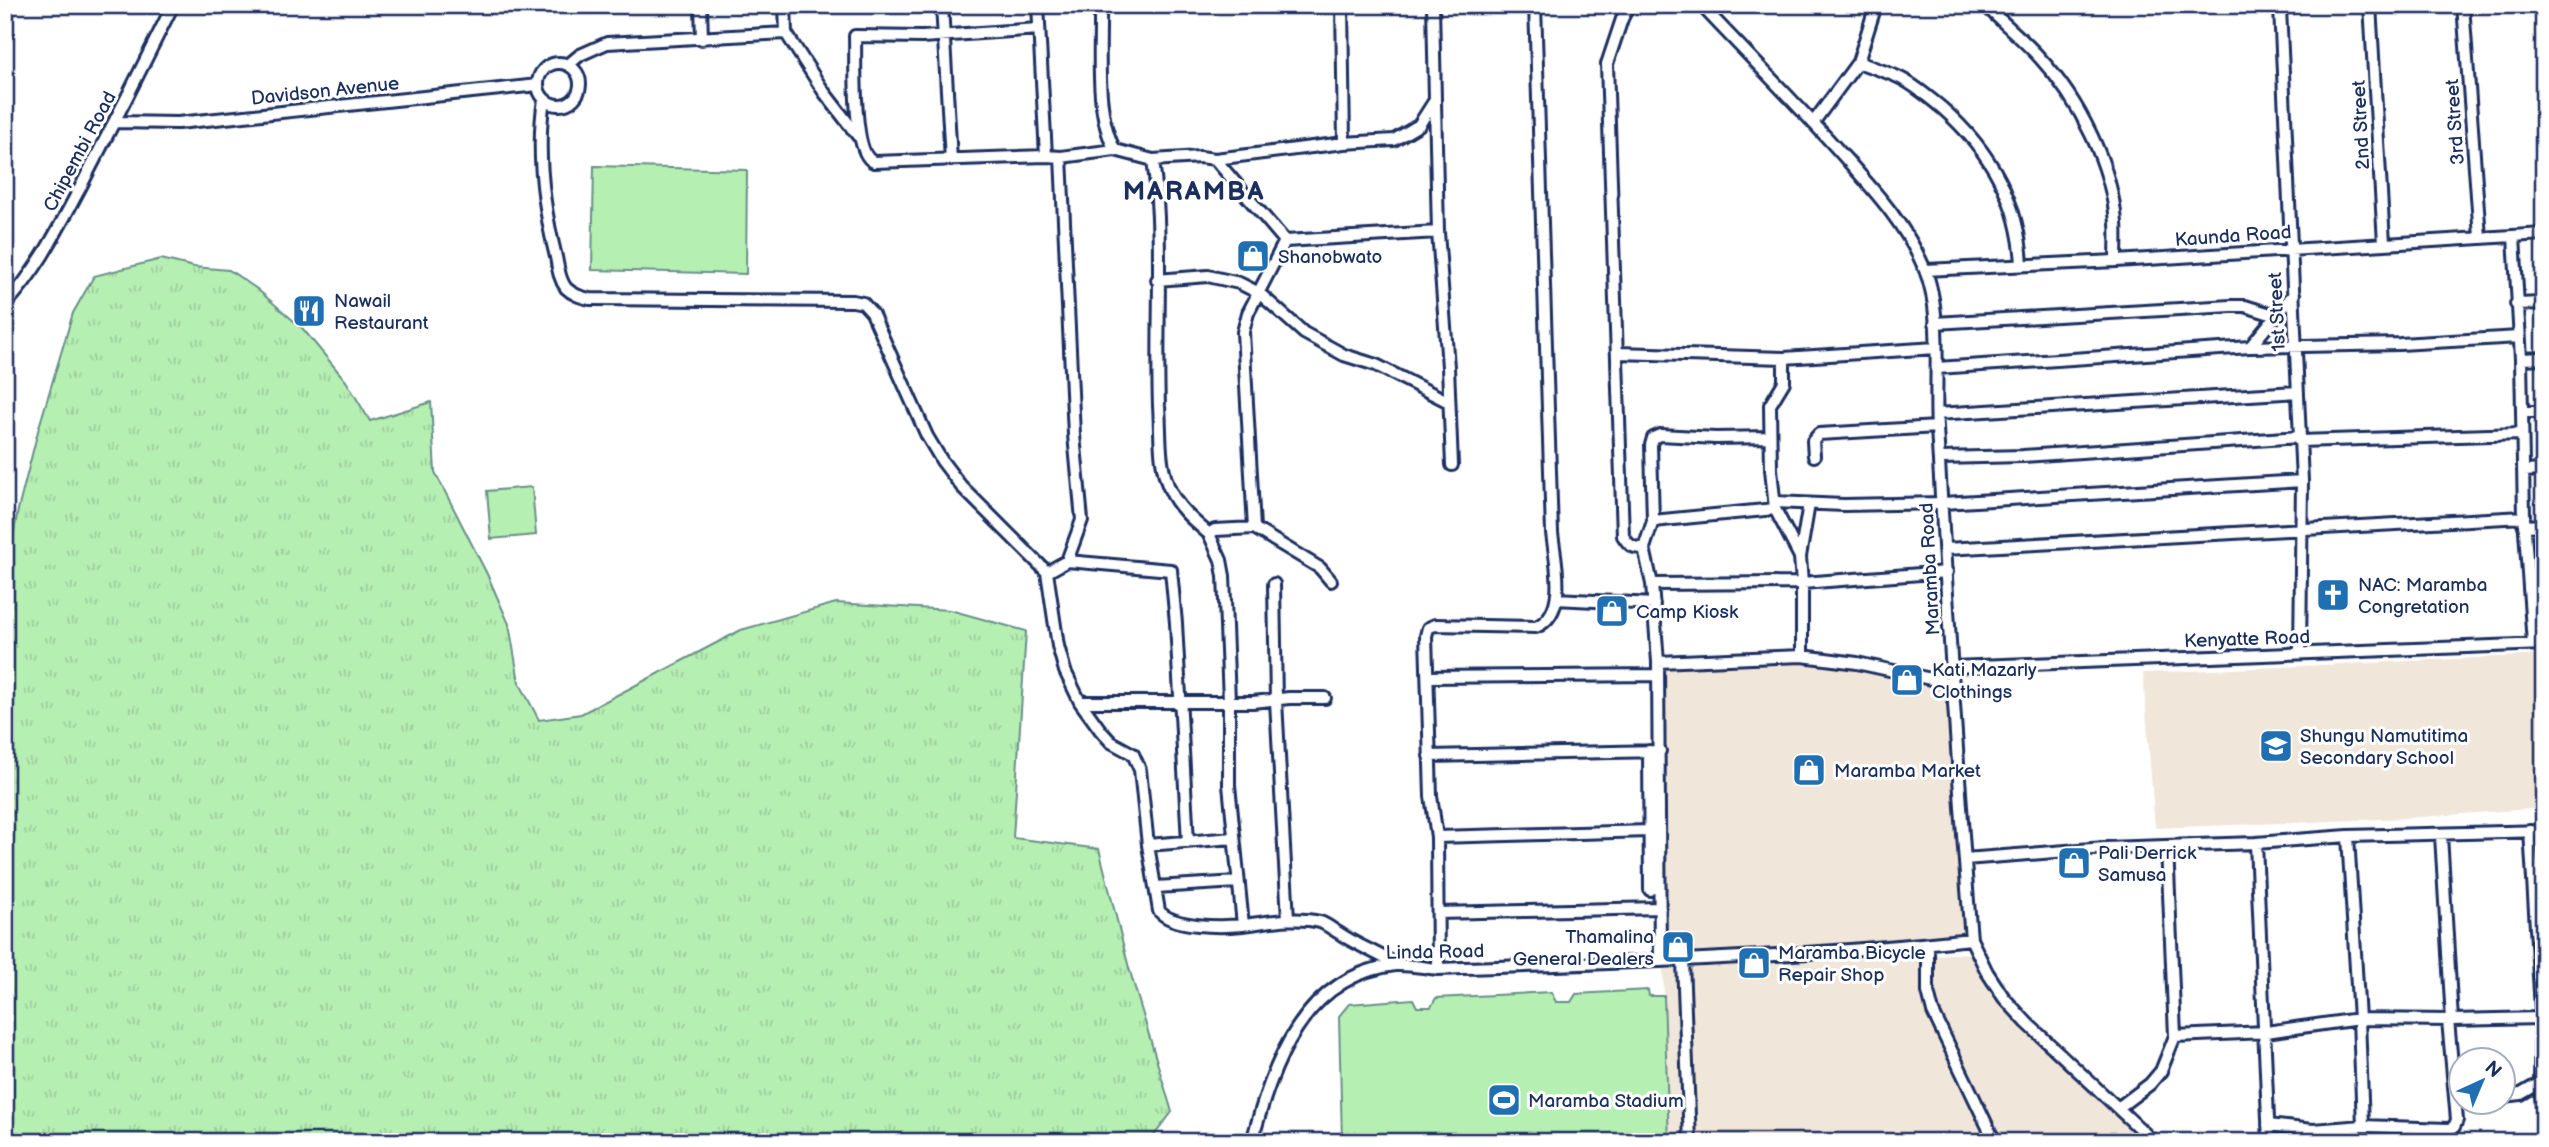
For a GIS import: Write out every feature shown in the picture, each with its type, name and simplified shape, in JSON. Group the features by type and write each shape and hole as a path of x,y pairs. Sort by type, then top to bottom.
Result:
{"street":[{"name":"Chipembi Road","path":"5,305 24,285 43,258 173,5"},
{"path":"701,5 702,39"},
{"path":"785,5 786,33 824,92 858,136"},
{"path":"942,5 951,160"},
{"path":"1038,5 1046,156"},
{"path":"1100,5 1102,115 1107,135 1115,150"},
{"path":"1342,5 1344,143"},
{"path":"1433,5 1438,232 1452,465"},
{"path":"1438,969 1437,837 1429,756 1428,628 1435,625 1536,627 1544,624 1550,616 1556,599 1557,570 1552,533 1539,205 1535,5"},
{"path":"1629,5 1607,64 1623,536 1629,545 1644,548"},
{"name":"Maramba Road","path":"1700,5 1885,202 1909,237 1930,282 1935,323 1937,427 1971,939 1987,972 2004,998 2027,1023 2154,1142"},
{"path":"1813,123 1858,62 1876,5"},
{"path":"1985,5 2040,58 2059,81 2078,112 2104,168 2113,199 2116,261"},
{"path":"2268,5 2280,8 2302,5"},
{"name":"2nd Street","path":"2370,5 2385,243"},
{"name":"3rd Street","path":"2463,5 2480,237"},
{"name":"1st Street","path":"2280,8 2289,248 2294,294 2302,481 2300,653"},
{"path":"1039,29 899,37 855,36 858,136 864,155 874,162 1061,157 1115,150 1153,160 1200,157 1214,159 1344,143 1394,140 1419,125 1435,100"},
{"path":"568,65 580,55 607,43 786,33"},
{"path":"1858,62 1899,77 1925,94 1953,118 1982,149 2009,197 2021,240 2022,265"},
{"path":"544,99 556,106 575,99 580,80 573,68 555,63 548,66 542,71 538,85 544,99 540,121 547,219 561,280 576,296 590,299 853,301 863,303 873,313 927,436 942,461 961,486 1046,572 1058,646 1065,671 1080,702 1111,742 1133,754 1135,758 1140,770 1159,911 1170,919 1208,926 1288,919 1317,921 1329,925 1339,934 1397,965"},
{"name":"Davidson Avenue","path":"115,122 178,122 538,85"},
{"path":"1061,157 1074,435 1082,520 1067,561"},
{"path":"1214,159 1285,241"},
{"path":"1153,160 1159,203 1157,361 1162,466 1170,492 1184,512 1209,534 1221,560 1224,576 1229,785 1243,925"},
{"path":"1285,241 1438,232"},
{"name":"Kaunda Road","path":"1925,270 2116,261 2544,234"},
{"path":"2514,236 2521,359 2524,522 2538,644"},
{"path":"1254,528 1243,332 1248,313 1285,241"},
{"path":"1157,280 1208,276 1239,283 1259,293 1304,333 1344,355 1376,365 1449,402"},
{"path":"2250,347 2294,294"},
{"path":"2516,304 2544,303"},
{"path":"1935,323 2231,306 2245,306 2277,316"},
{"path":"1937,368 2250,347 2519,337"},
{"path":"1618,353 1784,358 1936,348"},
{"path":"1784,358 1784,382 1770,405 1775,506 1800,557"},
{"path":"2521,359 2544,358"},
{"path":"1937,414 2298,393"},
{"path":"2522,412 2544,412"},
{"path":"1814,456 1813,441 1819,434 1937,427"},
{"path":"1941,458 2023,456 2299,439 2522,434"},
{"path":"1650,890 1658,662 1652,584 1644,548 1653,521 1651,445 1653,438 1660,435 1716,439 1770,437"},
{"path":"2523,471 2544,470"},
{"path":"1653,521 1775,506 1943,503 2302,481"},
{"path":"1802,656 1800,557 1809,504"},
{"path":"1945,549 2301,530 2524,522 2544,525"},
{"path":"1209,534 1215,530 1254,528 1321,568 1331,581"},
{"path":"1046,572 1067,561 1171,570 1188,842"},
{"path":"1652,584 1802,583 1947,572"},
{"path":"1274,584 1276,701 1288,919"},
{"path":"2530,586 2544,584"},
{"path":"1556,599 1654,604"},
{"name":"Kenyatte Road","path":"1952,667 2538,644"},
{"path":"1658,662 1802,656 1857,663 1954,684"},
{"path":"1428,677 1657,675"},
{"path":"1080,702 1181,703 1325,698"},
{"path":"1429,756 1654,751"},
{"path":"1654,751 1660,961"},
{"path":"1437,837 1650,831"},
{"path":"2530,831 2542,1012 2540,1083 2544,1126"},
{"path":"1965,859 2348,836 2544,831"},
{"path":"2441,835 2453,1046"},
{"path":"2348,836 2363,1126"},
{"path":"1148,845 1233,838"},
{"path":"2256,843 2269,1142"},
{"path":"2118,1108 2150,1084 2161,1071 2175,1036 2167,846"},
{"path":"1156,887 1238,882"},
{"path":"1438,914 1660,908"},
{"name":"Linda Road","path":"1252,1142 1266,1088 1281,1052 1300,1023 1348,978 1397,965 1438,969 1683,961 1811,954 1971,939"},
{"path":"1928,944 1928,992 1933,1012 1995,1142"},
{"path":"1683,961 1690,1142"},
{"path":"2175,1036 2266,1032 2359,1019 2450,1020 2542,1012"},
{"path":"2518,1094 2540,1083"},
{"path":"2268,1125 2313,1129 2363,1126 2448,1129 2454,1127 2457,1116"}],"shaded area":[{"name":"Shungu Namutitima Secondary School","path":"2544,655 2544,808 2408,818 2155,828 2143,673"},
{"name":"Maramba Market","path":"1661,657 1790,660 1857,665 1949,688 1963,937 1663,957 1665,852"},
{"path":"1969,953 1995,998 2143,1142 1669,1142 1663,969"}],"green space":[{"path":"594,166 747,170 746,274 592,270"},
{"path":"161,259 194,267 229,270 257,289 303,329 346,381 370,421 431,402 435,472 487,574 509,624 519,682 539,720 581,714 741,630 836,603 950,610 1026,631 1013,838 1099,849 1129,968 1172,1112 1149,1142 5,1142 5,580 18,510 39,427 73,313 94,276"},
{"path":"532,487 536,535 491,539 487,491"},
{"name":"Maramba Stadium","path":"1648,990 1649,996 1664,996 1669,1142 1342,1142 1339,1016 1349,1004 1413,999 1417,1007 1431,1007 1436,998 1551,992 1556,1002 1571,1002 1576,994"}],"place":[{"name":"Shanobwato","path":"1253,256"},
{"name":"Nawail Restaurant","path":"309,311"},
{"name":"NAC: Maramba Congretation","path":"2333,595"},
{"name":"Camp Kiosk","path":"1612,611"},
{"name":"Kati Mazarly Clothings","path":"1907,680"},
{"name":"Shungu Namutitima Secondary School","path":"2276,746"},
{"name":"Maramba Market","path":"1809,770"},
{"name":"Pali Derrick Samusa","path":"2074,863"},
{"name":"Thamalina General Dealers","path":"1678,947"},
{"name":"Maramba Bicycle Repair Shop","path":"1754,963"},
{"name":"Maramba Stadium","path":"1504,1100"}],"district":[{"name":"MARAMBA","path":"1194,191"}]}
